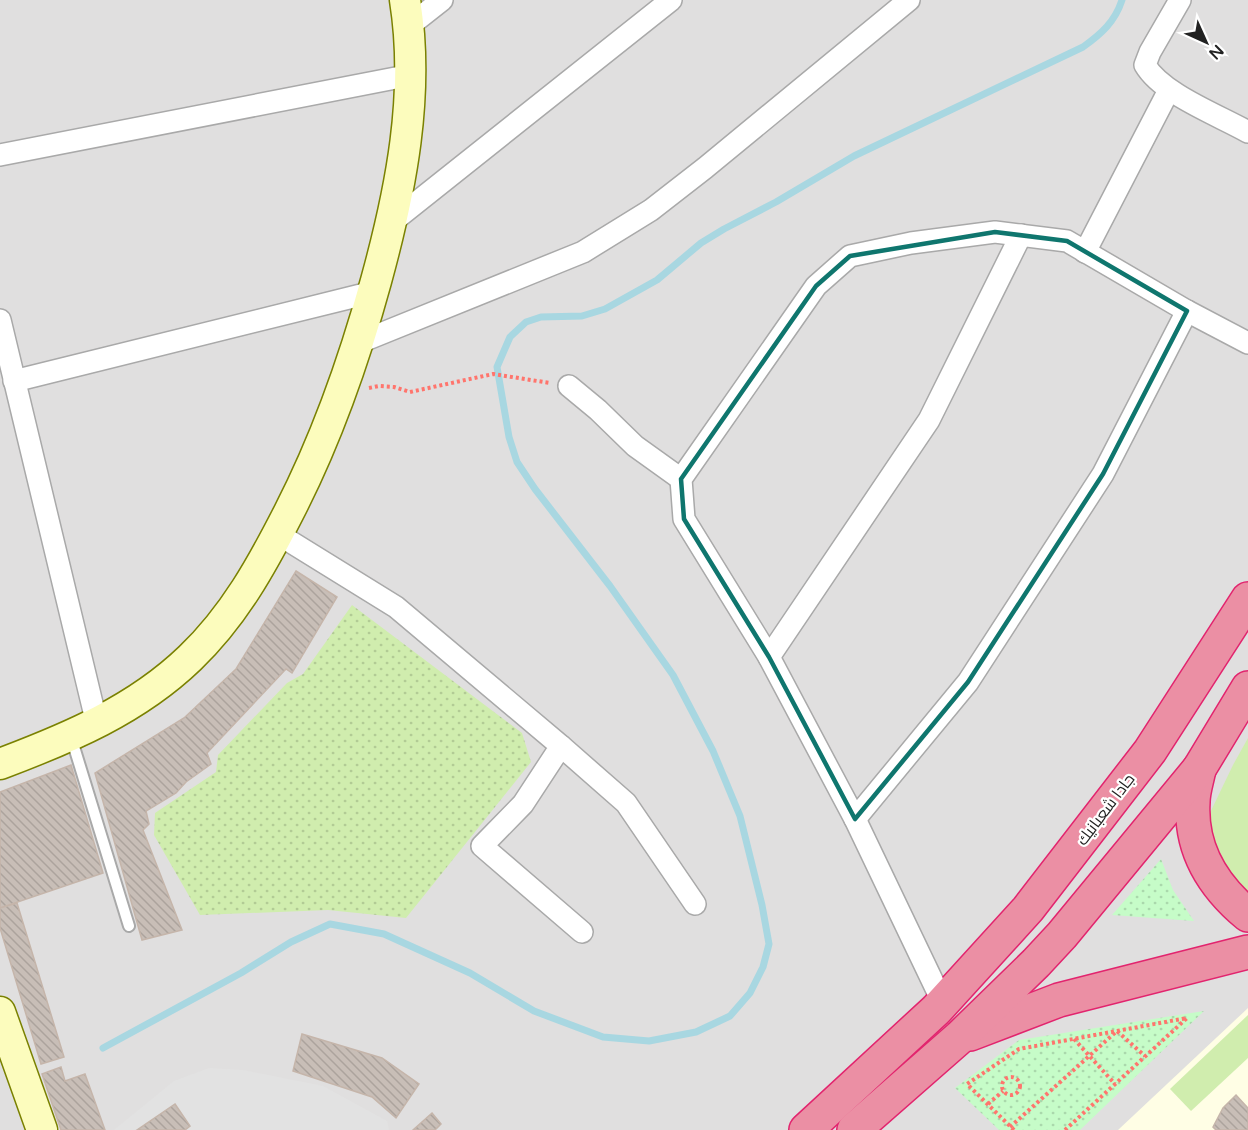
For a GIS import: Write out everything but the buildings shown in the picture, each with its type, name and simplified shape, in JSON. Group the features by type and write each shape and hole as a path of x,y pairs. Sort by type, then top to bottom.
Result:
{"highway":[{"name":"جادا شعبانيك","path":"806,1130 943,1003 1028,909 1150,751 1248,599"},
{"path":"854,1130 960,1037 1062,935 1200,766 1248,687"},
{"path":"1200,766 1193,801 1195,834 1205,865 1223,892 1248,915"},
{"path":"960,1037 1059,1000 1248,952"}],"main road":[{"path":"0,764 97,724 154,688 190,658 217,630 261,568 306,478 342,394 392,222 403,158 411,75 407,13"},
{"path":"0,1012 42,1130"}],"street":[{"path":"407,13 442,0"},
{"path":"392,222 671,0"},
{"path":"358,344 583,252 651,210 909,0"},
{"path":"1180,0 1145,65 1152,77 1169,90 1248,132"},
{"path":"0,155 411,75"},
{"path":"1085,252 1169,90"},
{"path":"943,1003 855,819 769,657 684,519 681,479 816,286 850,256 911,243 995,232 1067,241 1187,311 1248,343"},
{"path":"769,657 929,420 1021,235"},
{"path":"14,381 373,292"},
{"path":"855,819 968,682 1103,474 1187,311"},
{"path":"0,320 97,724"},
{"path":"569,386 635,446 681,479"},
{"path":"278,534 396,607 626,803 695,904"},
{"path":"561,746 523,804 482,846 582,932"}],"lane":[{"path":"71,736 129,926"}],"path":[{"path":"342,394 378,386 410,392 493,374 569,386"},
{"path":"1065,1130 1186,1018 1019,1049 967,1084 1012,1128 1117,1031"},
{"path":"1117,1031 1145,1056"},
{"path":"1073,1039 1115,1084"},
{"path":"1014,1076 1020,1083 1016,1094 1011,1096 1003,1091 1000,1088 1004,1079 1014,1076"},
{"path":"988,1104 1003,1091"}],"highlighted area":[{"path":"995,232 1067,241 1187,311 1103,474 968,682 855,819 769,657 684,519 681,479 816,286 850,256"}],"shaded area":[{"path":"0,0 1248,0 1248,1130 0,1130"},
{"path":"1248,1008 1248,1130 1118,1130"},
{"path":"209,1068 243,1070 323,1086 387,1121 389,1130 114,1130 174,1081"}],"green space":[{"path":"352,605 522,733 531,762 406,918 328,910 200,915 154,835 155,813 216,772 218,755 287,683 303,674"},
{"path":"1248,738 1248,906 1213,864 1208,817"},
{"path":"1161,859 1173,890 1194,921 1112,915"},
{"path":"1204,1011 1080,1130 999,1130 955,1088 1019,1040"},
{"path":"1248,1015 1248,1058 1191,1111 1170,1089"}],"waterway":[{"path":"103,1048 241,973 291,942 330,924 384,934 470,973 534,1011 603,1037 649,1041 696,1032 730,1016 750,993 763,967 769,944 740,816 713,751 673,675 517,462 509,437 497,367 510,337 526,322 541,317 582,316 605,309 657,280 701,243 854,156 1083,47 1107,27 1122,0"}]}
